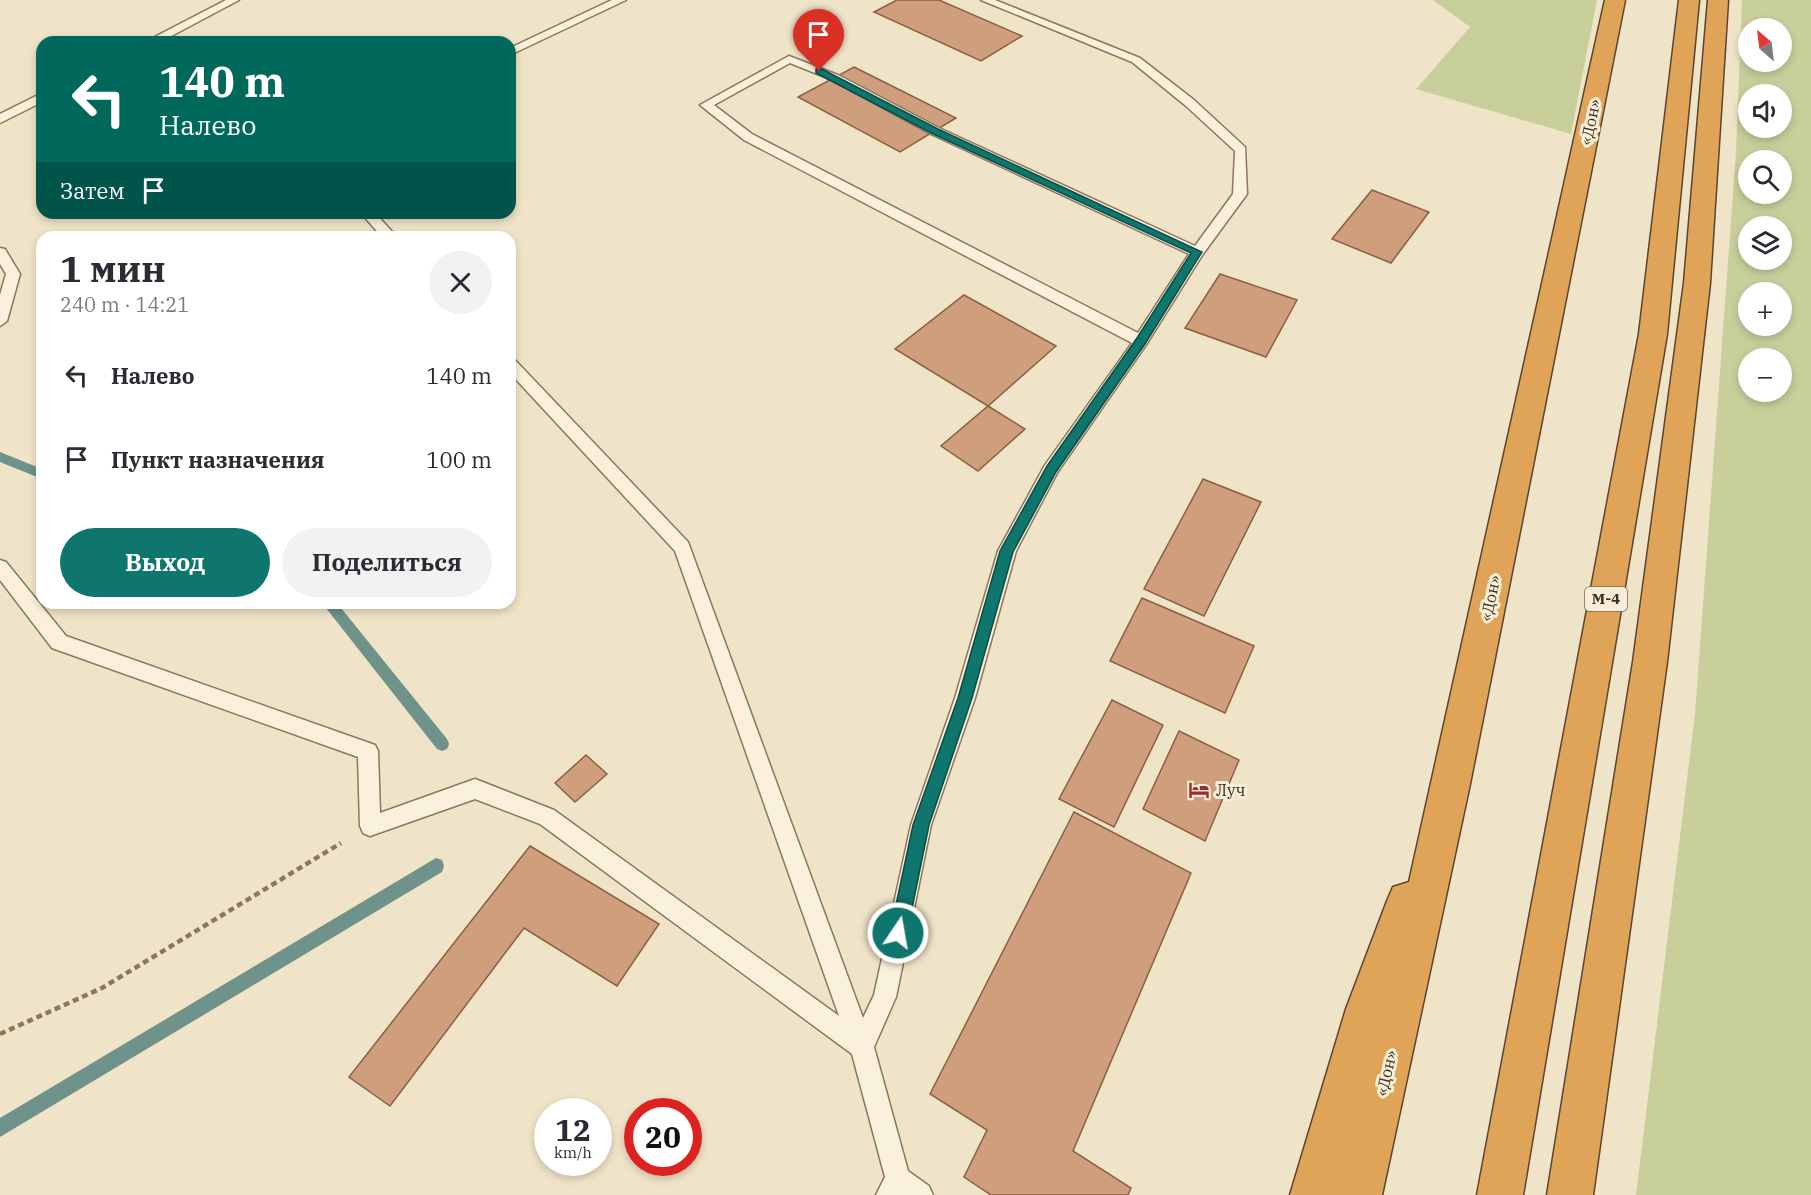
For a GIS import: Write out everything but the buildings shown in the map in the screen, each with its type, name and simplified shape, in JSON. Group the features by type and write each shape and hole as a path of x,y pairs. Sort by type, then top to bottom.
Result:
{"highway":[{"name":"«Дон»","path":"1359,1195 1451,784 1615,0"},
{"name":"М-4","path":"1500,1195 1653,334 1689,0"},
{"path":"1570,1195 1652,651 1696,282 1718,0"},
{"path":"1313,1195 1367,1009 1451,784"}],"lane":[{"path":"163,36 234,0"},
{"path":"516,49 621,0"},
{"path":"862,1047 885,997 921,825 965,698 1007,551 1051,469 1141,341 1197,252 1240,194 1241,150 1190,103 1136,60 986,0"},
{"path":"1141,341 748,137 706,105 789,59 834,77 934,131 1197,252"},
{"path":"0,119 36,101"},
{"path":"374,219 384,231"},
{"path":"0,252 13,274 0,321"},
{"path":"516,370 682,547 862,1047 894,1187 920,1195"},
{"path":"0,567 60,642 368,751 370,826 475,789 547,817 862,1047"}],"path":[{"path":"0,1034 102,988 370,826"}],"green space":[{"path":"1433,0 1597,0 1571,134 1416,89 1470,27"},
{"path":"1742,0 1811,0 1811,1195 1636,1195 1695,714 1738,101 1738,138 1792,138 1792,84 1739,84 1739,72 1792,72 1792,18 1741,18"}],"waterway":[{"path":"0,457 36,472"},
{"path":"334,609 442,744"},
{"path":"0,1128 436,866"}],"place":[{"name":"Луч","path":"1199,790"}],"route":[{"path":"819,71 934,131 1197,252 1141,341 1051,469 1007,551 965,698 921,825 898,933"}]}
